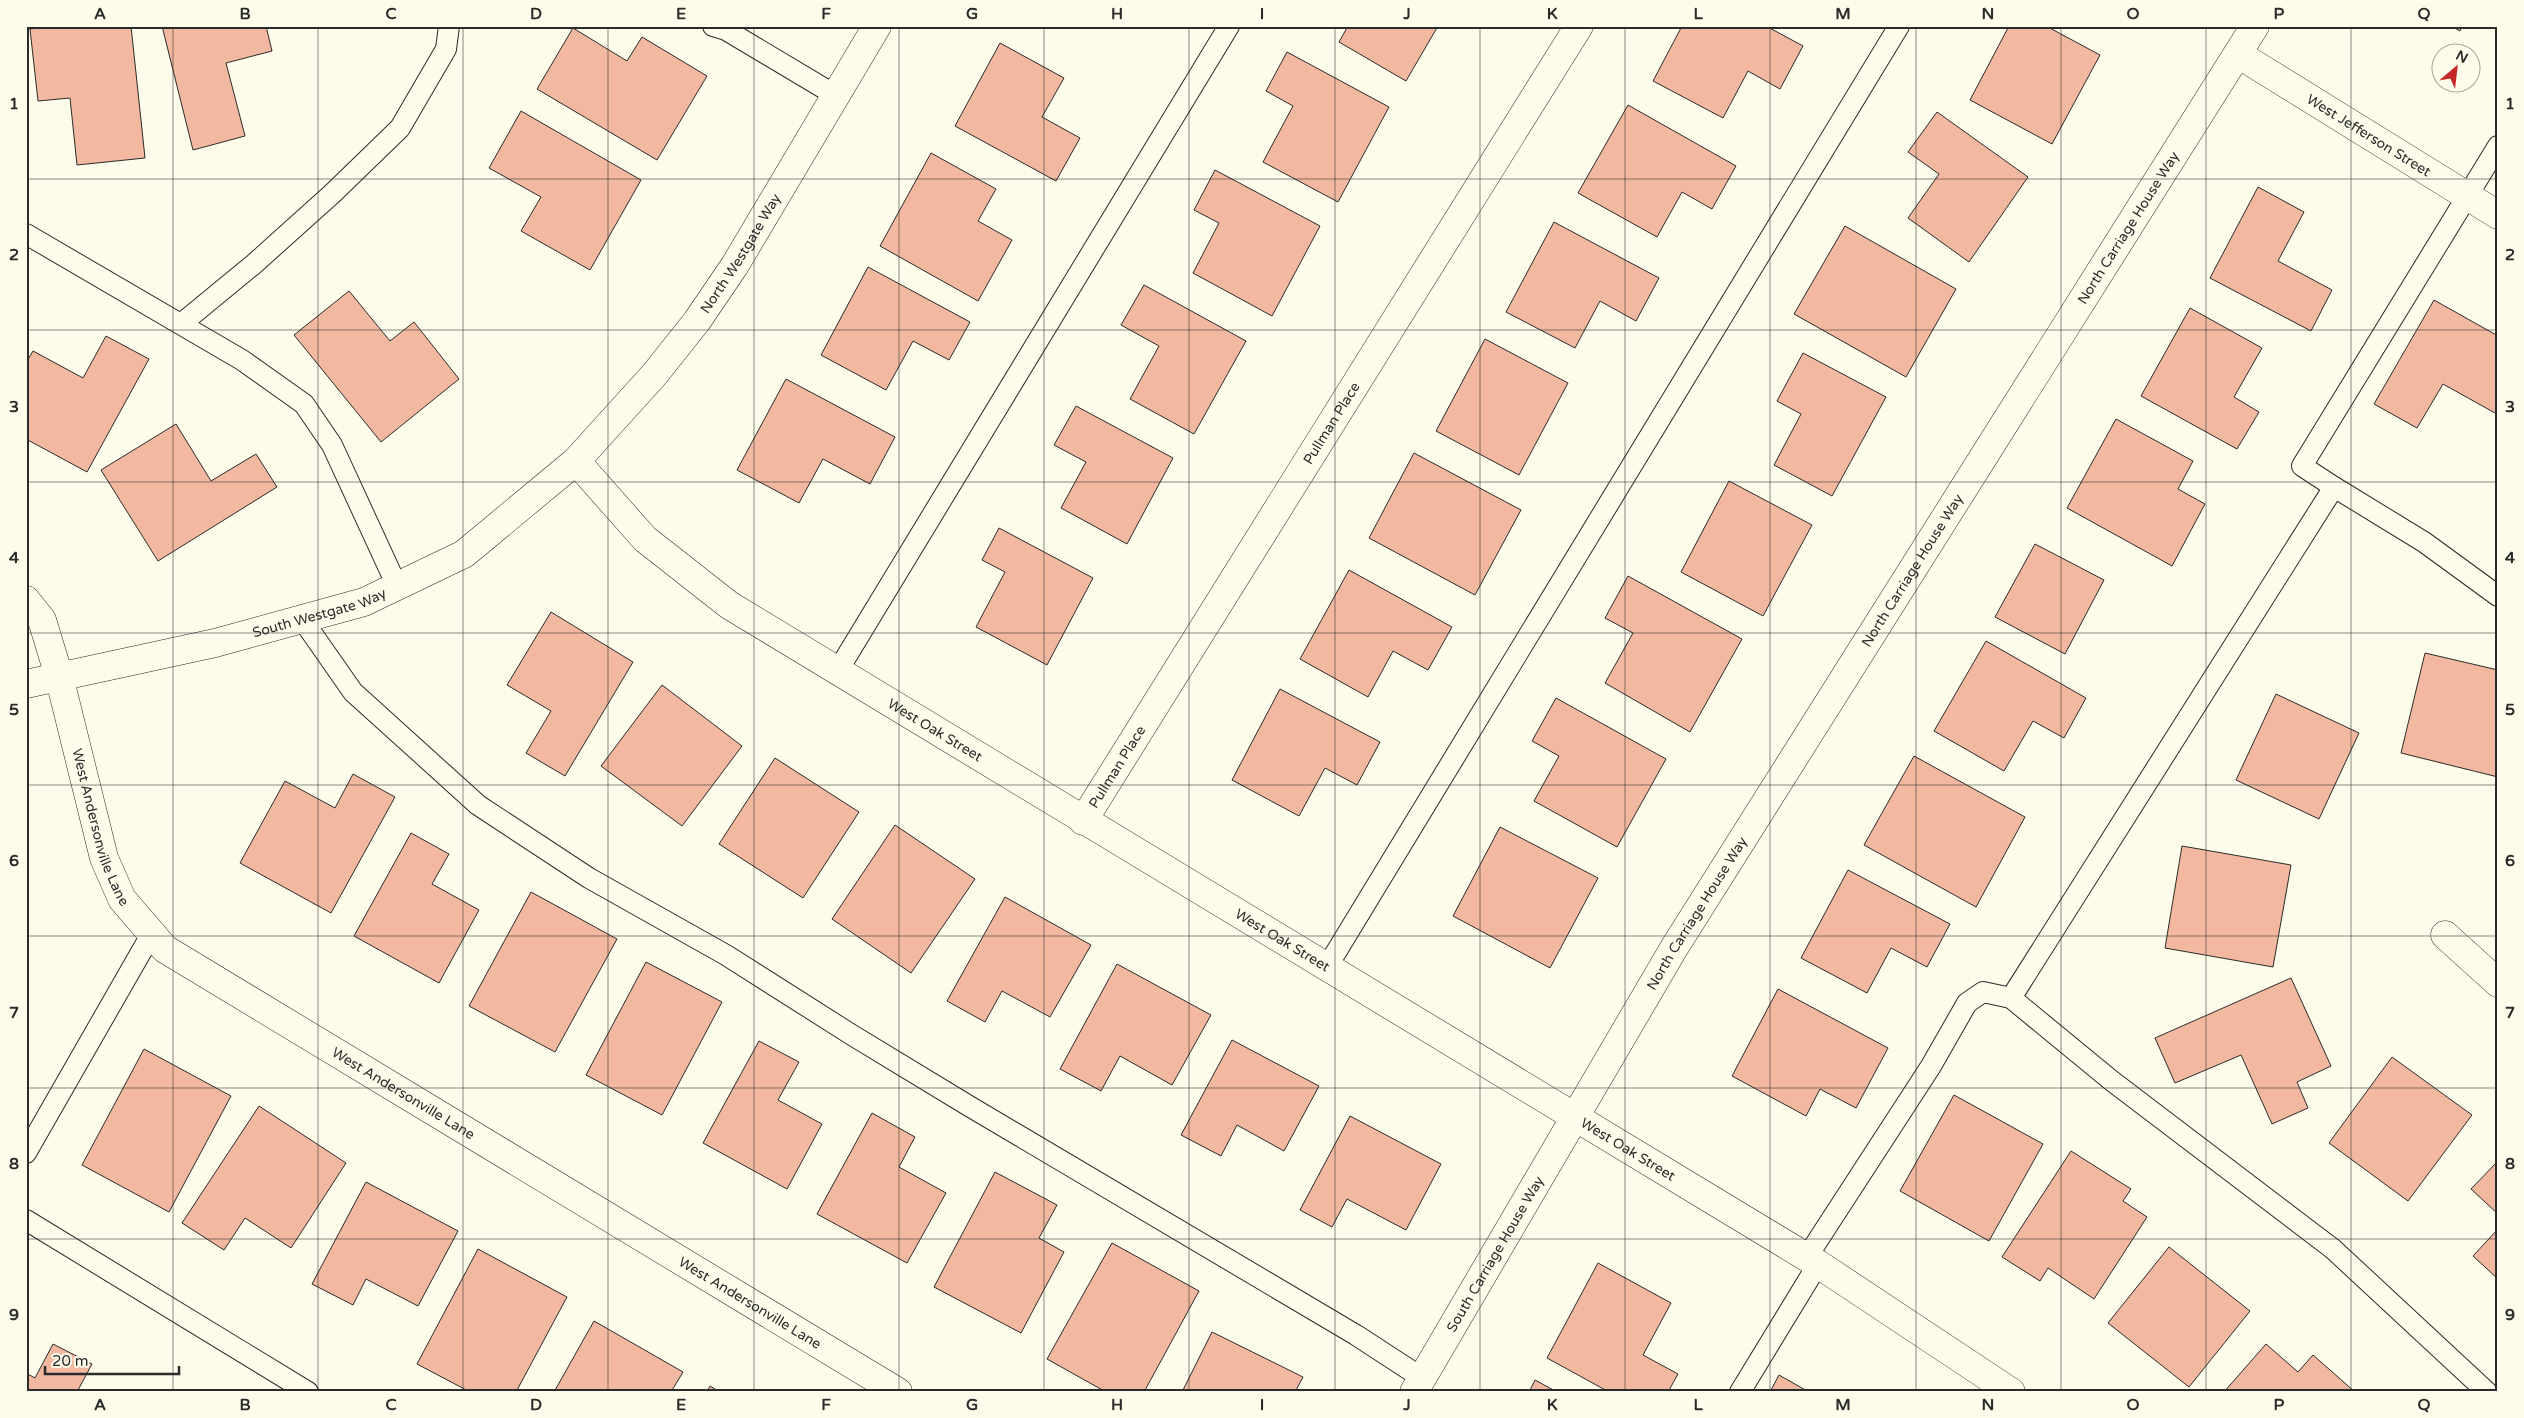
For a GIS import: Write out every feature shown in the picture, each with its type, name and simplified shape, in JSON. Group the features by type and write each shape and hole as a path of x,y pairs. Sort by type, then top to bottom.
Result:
{"street":[{"name":"North Westgate Way","path":"576,461 654,375 697,321 735,265 877,26"},
{"name":"Pullman Place","path":"1084,821 1579,26"},
{"name":"North Carriage House Way","path":"1576,1117 1674,948 2255,26"},
{"name":"West Jefferson Street","path":"2238,54 2498,216"},
{"name":"West Oak Street","path":"576,461 645,540 729,605 1813,1260 2011,1392"},
{"name":"South Westgate Way","path":"26,684 216,643 364,602 464,554 576,461"},
{"name":"West Andersonville Lane","path":"26,600 42,620 59,676 104,858 122,899 164,949 898,1392"},
{"path":"2445,935 2498,983"},
{"name":"South Carriage House Way","path":"1418,1385 1576,1117"}],"lane":[{"path":"180,324 254,264 400,128 446,49 449,26"},
{"path":"713,26 726,30 835,95"},
{"path":"838,672 1230,26"},
{"path":"1327,967 1900,26"},
{"path":"2498,146 2302,466 2424,542 2498,596"},
{"path":"26,234 242,360 304,404 332,445 397,586"},
{"path":"2011,998 2334,487"},
{"path":"302,619 354,692 478,804 589,878 726,955 852,1035 1356,1335 1418,1385"},
{"path":"26,1153 152,934"},
{"path":"1740,1392 1813,1260 1968,1003 1983,992 2011,998 2112,1081 2333,1249 2488,1392"},
{"path":"26,1220 308,1392"}],"building":[{"path":"54,26 131,26 145,158 77,165 70,98 38,101 30,29"},
{"path":"162,26 266,26 272,51 226,63 245,136 193,150"},
{"path":"1348,26 1438,26 1406,81 1339,42"},
{"path":"1682,26 1766,26 1803,46 1780,89 1748,71 1723,118 1653,81"},
{"path":"2009,26 2046,26 2100,55 2052,144 1970,100"},
{"path":"2451,26 2462,26 2460,31"},
{"path":"573,28 627,61 642,37 707,76 657,160 537,89"},
{"path":"1000,43 1064,78 1042,117 1080,138 1056,181 955,126"},
{"path":"1287,52 1389,107 1338,202 1263,162 1293,106 1266,91"},
{"path":"1628,105 1736,166 1712,209 1682,192 1657,237 1578,193"},
{"path":"521,111 641,180 590,270 521,231 541,197 489,168"},
{"path":"1937,112 2028,177 1969,262 1908,218 1939,174 1908,152"},
{"path":"931,153 996,189 978,221 1012,240 978,301 880,246"},
{"path":"1215,170 1320,226 1272,316 1193,273 1219,223 1194,210"},
{"path":"2258,187 2304,212 2278,261 2332,290 2311,331 2210,278"},
{"path":"1554,222 1659,278 1636,321 1600,301 1575,348 1506,312"},
{"path":"1845,226 1956,289 1906,377 1794,314"},
{"path":"868,267 970,322 949,360 913,341 886,390 821,355"},
{"path":"1144,285 1246,341 1194,434 1130,399 1159,346 1121,325"},
{"path":"349,291 390,341 414,322 459,379 381,442 294,335"},
{"path":"2434,300 2498,336 2498,408 2495,413 2443,384 2417,428 2374,404"},
{"path":"2190,308 2262,348 2234,397 2259,412 2237,449 2141,396"},
{"path":"106,336 149,359 87,472 26,439 26,363 33,351 83,378"},
{"path":"1485,339 1568,383 1519,475 1436,431"},
{"path":"1803,353 1886,397 1832,496 1774,465 1801,414 1777,401"},
{"path":"786,379 895,437 870,484 823,459 799,503 737,470"},
{"path":"1076,406 1173,458 1127,544 1061,508 1086,462 1054,445"},
{"path":"2116,419 2193,461 2178,489 2205,504 2172,566 2067,508"},
{"path":"176,424 211,481 256,454 277,487 158,561 101,470"},
{"path":"1414,453 1521,510 1475,595 1369,538"},
{"path":"1729,481 1812,525 1763,616 1681,572"},
{"path":"999,528 1093,578 1047,665 976,627 1005,572 982,560"},
{"path":"2035,544 2104,580 2065,654 1995,617"},
{"path":"1349,570 1452,627 1428,670 1393,651 1368,697 1300,659"},
{"path":"1628,576 1742,639 1690,732 1605,683 1633,633 1605,618"},
{"path":"551,612 633,662 565,776 526,753 551,711 507,685"},
{"path":"1986,641 2086,698 2064,738 2033,721 2004,771 1934,731"},
{"path":"2425,653 2498,670 2498,777 2401,753"},
{"path":"662,685 742,746 682,826 601,766"},
{"path":"1280,689 1380,742 1357,785 1325,768 1299,816 1232,780"},
{"path":"2276,694 2359,733 2319,819 2236,780"},
{"path":"1556,698 1666,759 1617,847 1534,801 1559,756 1532,741"},
{"path":"1914,756 2025,817 1976,907 1864,845"},
{"path":"775,758 859,812 803,898 719,844"},
{"path":"353,774 395,797 331,913 240,863 285,781 335,808"},
{"path":"895,825 975,879 911,973 832,919"},
{"path":"1500,827 1598,878 1550,968 1453,916"},
{"path":"411,833 449,854 432,884 479,910 439,983 354,936"},
{"path":"2182,846 2291,865 2273,967 2165,948"},
{"path":"1848,870 1950,924 1927,967 1891,948 1867,993 1801,958"},
{"path":"531,892 617,939 555,1052 469,1006"},
{"path":"1005,897 1091,945 1050,1017 1002,991 985,1022 947,1001"},
{"path":"646,962 722,1002 662,1115 586,1075"},
{"path":"1117,964 1211,1015 1172,1085 1120,1056 1101,1091 1060,1069"},
{"path":"2291,978 2331,1066 2297,1082 2308,1108 2272,1124 2241,1055 2175,1083 2155,1038"},
{"path":"1778,989 1888,1048 1856,1108 1820,1089 1806,1116 1732,1076"},
{"path":"1232,1040 1319,1086 1284,1151 1237,1125 1221,1156 1181,1135"},
{"path":"759,1041 799,1062 778,1100 822,1124 787,1189 703,1143"},
{"path":"144,1049 231,1096 169,1212 82,1165"},
{"path":"2392,1057 2472,1115 2408,1201 2329,1143"},
{"path":"1954,1095 2043,1144 1989,1241 1900,1191"},
{"path":"259,1106 346,1163 291,1248 245,1218 224,1250 182,1223"},
{"path":"872,1113 915,1137 899,1167 946,1193 907,1263 817,1214"},
{"path":"1350,1116 1441,1164 1406,1230 1347,1199 1332,1227 1300,1210"},
{"path":"2071,1151 2131,1189 2123,1201 2147,1217 2094,1299 2048,1268 2040,1281 2002,1257"},
{"path":"2498,1161 2498,1214 2471,1189"},
{"path":"995,1172 1057,1205 1039,1238 1064,1252 1021,1333 934,1287"},
{"path":"366,1182 458,1231 418,1306 366,1279 353,1305 312,1284"},
{"path":"2498,1229 2498,1279 2473,1256"},
{"path":"1112,1243 1199,1291 1144,1392 1106,1392 1047,1359"},
{"path":"2169,1247 2250,1311 2189,1387 2108,1323"},
{"path":"478,1249 567,1297 516,1392 470,1392 417,1364"},
{"path":"1598,1263 1671,1303 1643,1355 1678,1374 1668,1392 1609,1392 1547,1358"},
{"path":"594,1321 683,1372 671,1392 554,1392"},
{"path":"1212,1332 1303,1377 1295,1392 1182,1392"},
{"path":"53,1344 92,1364 77,1392 26,1392 26,1373 35,1378"},
{"path":"2266,1344 2298,1372 2313,1355 2355,1392 2224,1392"},
{"path":"1779,1375 1809,1392 1770,1392"},
{"path":"1535,1380 1557,1392 1529,1392"},
{"path":"710,1386 720,1392 707,1392"}]}
